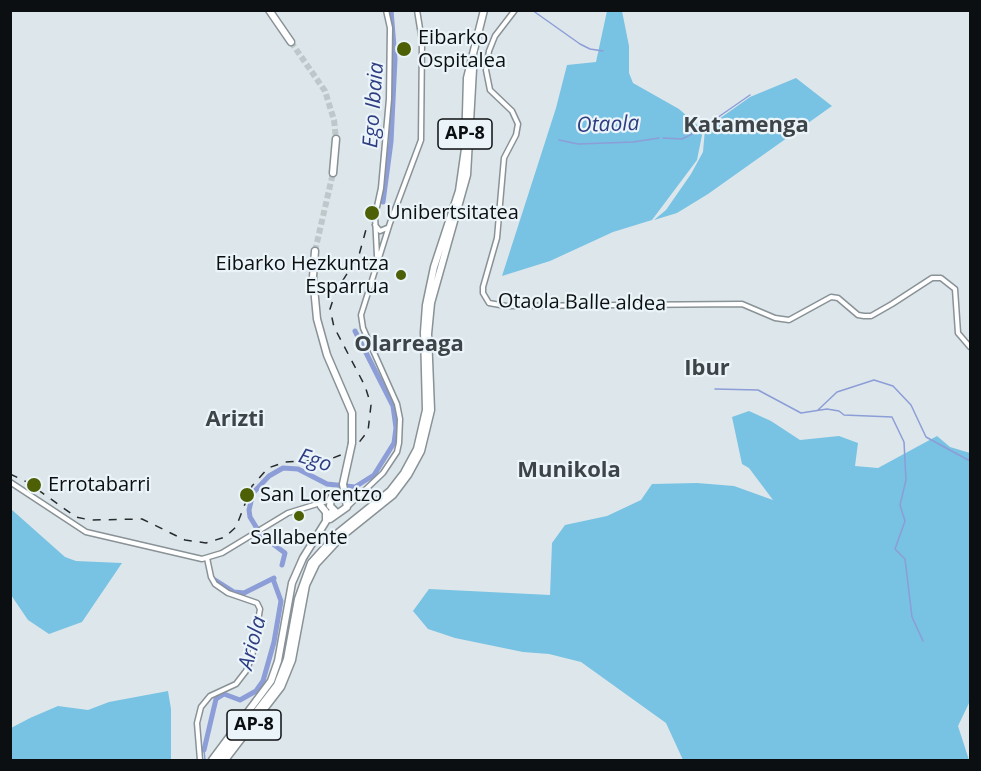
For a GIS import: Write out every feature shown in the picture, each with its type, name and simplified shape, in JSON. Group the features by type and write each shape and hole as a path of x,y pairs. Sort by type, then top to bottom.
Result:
{"highway":[{"path":"268,10 291,42"},
{"name":"AP-8","path":"216,758 277,685 287,659 304,584 322,549 382,499 404,473 422,433 429,392 426,304 434,267 459,191 465,149 467,78 486,10"},
{"path":"333,173 336,139"},
{"path":"315,251 314,284 317,319 327,355 352,413 352,443 343,492 347,507 327,521"},
{"path":"216,758 271,681 278,661 292,583 303,558 327,521 332,509 330,500 343,492"},
{"path":"320,506 327,515 322,528"},
{"path":"332,509 340,511"},
{"name":"AP-8","path":"225,760 281,687 293,654 300,600"}],"street":[{"path":"372,277 378,247 374,225 381,188 389,99 390,28 386,10"},
{"path":"347,507 375,482 397,452 400,428 397,404 363,328 362,306 388,227 421,140 422,41 417,10"},
{"name":"Otaola Balle aldea","path":"515,10 495,36 489,51 486,70 490,90 512,111 518,124 516,135 504,158 497,238 483,287 485,298 495,306 742,304 776,318 789,320 831,297 844,301 858,315 871,316 932,278 941,278 955,289 958,333 970,347"},
{"path":"374,225 380,231 388,227"},
{"path":"10,482 86,532 191,558 207,558 222,554 288,513 320,506 330,500"},
{"path":"343,492 355,498"},
{"path":"320,506 332,509"},
{"path":"200,760 197,723 201,707 210,696 236,684 246,671 252,657 260,609 256,603 228,593 215,584 207,558"}],"shaded area":[{"path":"607,11 622,11 629,46 629,73 633,83 679,109 703,130 697,160 652,220 613,232 550,261 502,276 556,108 567,65 596,62"},
{"path":"796,78 832,106 708,194 677,213 654,220 666,210 691,174 703,152 705,129 750,97"},
{"path":"749,411 771,421 800,440 839,436 858,443 855,466 878,468 937,436 950,447 970,453 970,701 958,726 969,760 683,760 666,723 581,662 549,654 523,652 455,638 428,629 413,611 429,589 550,595 552,543 565,525 607,516 641,500 652,484 697,483 734,486 773,500 749,468 742,464 732,417"},
{"path":"11,509 65,557 76,561 122,563 82,622 49,634 28,620 11,595"},
{"path":"168,691 171,709 171,760 11,760 11,728 30,718 58,706 88,710 109,702"}],"waterway":[{"name":"Ego Ibaia","path":"383,202 391,142 395,59 391,10"},
{"path":"532,10 580,44 590,49 603,51"},
{"name":"Otaola","path":"704,127 750,95"},
{"name":"Otaola","path":"663,138 682,139 700,130"},
{"name":"Otaola","path":"559,140 578,144 633,142 659,138"},
{"name":"Ego","path":"282,565 285,553 261,535 250,517 249,510 253,493 269,476 283,468 298,469 327,484 355,487 374,475 394,443 396,428 393,406 355,331"},
{"path":"818,410 837,392 874,380 893,386 911,405 926,437 970,461"},
{"path":"715,389 758,390 801,413 827,409 839,411 844,415 892,417 904,442 906,480 900,505 905,521 895,549 905,559 912,617 923,641"},
{"name":"Ego","path":"215,580 234,592 244,593 274,578"},
{"name":"Ariola","path":"204,750 216,699 224,694 240,700 256,691 263,681 274,642 281,601 273,579"},
{"path":"204,750 205,760"}],"tunnel":[{"path":"291,42 325,91 334,120 336,139"},
{"path":"315,251 333,173"}],"railway":[{"path":"10,474 27,482 76,517 90,520 142,519 185,540 206,543 225,537 236,527 252,486 268,468 285,462 328,460 353,450 368,431 371,405 365,386 334,327 330,309 336,291 359,255 367,226"}],"place":[{"name":"Eibarko Ospitalea","path":"404,49"},
{"name":"Unibertsitatea","path":"372,213"},
{"name":"Eibarko Hezkuntza Esparrua","path":"401,275"},
{"name":"Errotabarri","path":"34,485"},
{"name":"San Lorentzo","path":"247,495"},
{"name":"Sallabente","path":"299,516"}],"district":[{"name":"Katamenga","path":"746,126"},
{"name":"Olarreaga","path":"409,345"},
{"name":"Ibur","path":"707,369"},
{"name":"Arizti","path":"235,420"},
{"name":"Munikola","path":"569,471"}]}
